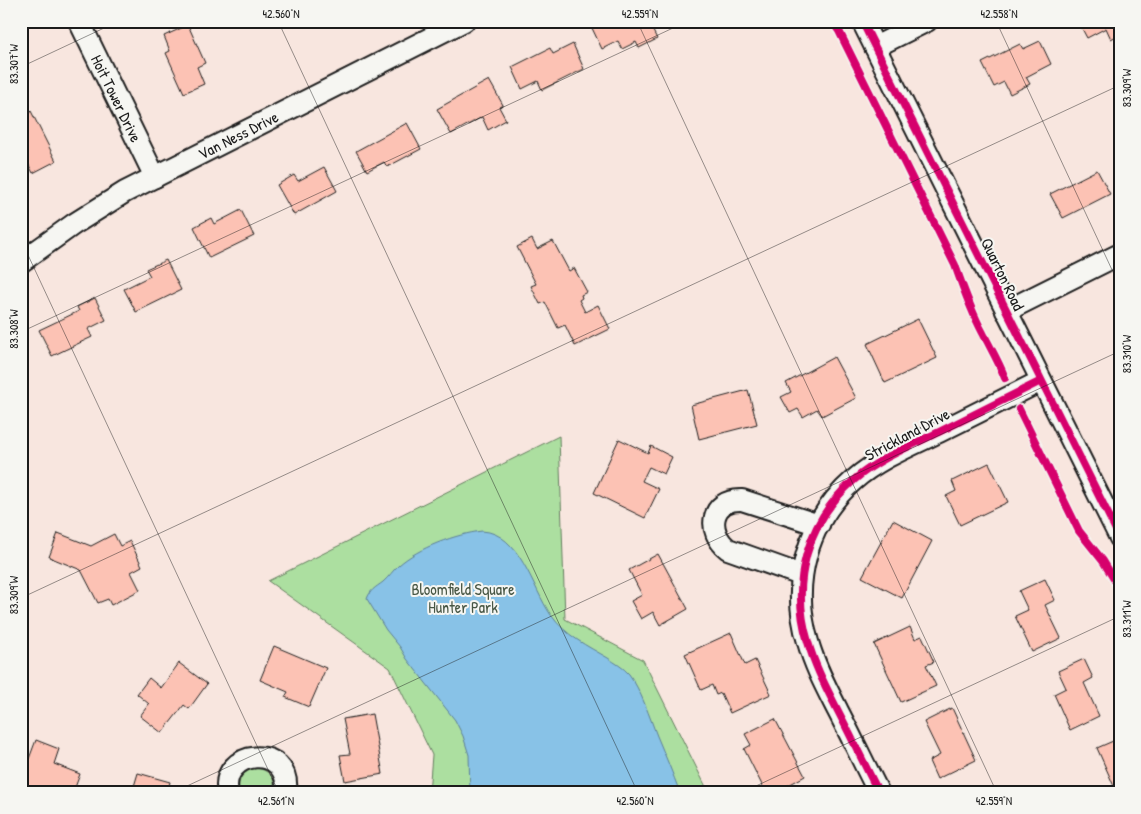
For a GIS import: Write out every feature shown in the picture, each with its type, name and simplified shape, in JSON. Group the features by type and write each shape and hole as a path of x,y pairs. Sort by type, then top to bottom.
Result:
{"street":[{"name":"Hoit Tower Drive","path":"79,21 155,177"},
{"name":"Van Ness Drive","path":"21,262 101,206 439,27 464,21"},
{"name":"Quarton Road","path":"862,21 1120,538"},
{"path":"875,47 927,21"},
{"path":"1006,311 1120,254"},
{"name":"Strickland Drive","path":"879,793 813,660 803,624 800,592 801,575 806,556 825,514 843,490 868,469 897,452 1041,381"},
{"path":"801,575 728,550 720,543 716,534 714,517 726,502 742,500 819,525"},
{"path":"228,793 226,784 235,766 246,759 260,756 277,763 282,769 286,776 286,793"}],"green space":[{"name":"Bloomfield Square Hunter Park","path":"559,436 565,619 643,660 709,793 429,793 432,755 390,668 268,581"},
{"path":"256,768 265,771 271,776 274,783 274,793 239,793 239,784 242,776"}],"water":[{"path":"482,531 495,534 516,551 544,604 563,628 577,640 619,665 629,674 645,704 680,793 470,793 469,755 455,720 407,659 367,599 371,591 397,567 416,553 449,539"}],"building":[{"path":"600,21 648,21 657,39 639,48 636,42 622,49 618,41 602,49 591,26"},
{"path":"1078,21 1120,21 1120,34 1111,39 1106,28 1087,38"},
{"path":"188,25 205,63 197,67 204,84 184,93 166,53 170,51 164,36"},
{"path":"1040,41 1051,64 1026,77 1030,84 1010,94 1004,82 994,87 982,63 1020,44 1023,49"},
{"path":"573,44 584,69 542,90 538,81 522,89 512,67 550,48 553,54"},
{"path":"489,80 503,105 499,107 506,120 488,130 482,117 451,134 437,109"},
{"path":"21,98 29,113 31,111 56,161 33,173 21,150"},
{"path":"407,123 421,149 387,167 384,162 367,171 356,151"},
{"path":"324,167 337,191 294,215 277,185 294,175 298,181"},
{"path":"1097,170 1110,194 1063,218 1050,194"},
{"path":"241,210 254,236 209,258 194,227 211,218 214,224"},
{"path":"532,239 537,249 553,241 569,271 574,268 587,292 581,295 582,298 579,300 585,312 598,305 610,329 575,346 565,325 558,328 545,302 540,304 531,286 536,284 517,247"},
{"path":"166,260 181,290 136,312 124,289 150,276 146,269"},
{"path":"95,298 106,320 88,329 92,337 52,356 39,330 79,311 77,307"},
{"path":"918,319 937,358 885,383 867,344"},
{"path":"834,357 856,398 822,416 817,409 803,417 798,409 790,413 781,397 791,392 786,383"},
{"path":"748,390 757,424 699,439 691,405"},
{"path":"619,439 648,453 651,446 672,457 664,474 649,467 642,481 659,489 645,518 594,493"},
{"path":"989,463 1008,502 960,525 946,496 956,491 952,481"},
{"path":"893,520 932,541 902,598 862,577"},
{"path":"58,533 91,546 114,534 120,546 130,541 142,566 131,572 140,590 111,605 108,599 98,603 81,570 49,557"},
{"path":"658,554 688,609 660,625 653,612 641,619 631,601 642,595 629,570"},
{"path":"1045,579 1055,600 1045,605 1061,638 1032,652 1015,616 1028,610 1019,591"},
{"path":"910,627 915,639 922,636 934,662 926,665 936,686 901,702 874,644"},
{"path":"731,633 745,665 755,660 771,694 730,713 721,693 716,695 712,685 701,690 685,654"},
{"path":"274,646 326,668 309,707 285,697 288,692 260,680"},
{"path":"1084,659 1093,678 1084,683 1099,716 1070,730 1054,694 1066,688 1058,671"},
{"path":"179,663 207,684 189,709 184,705 162,733 140,716 149,704 137,694 149,678 161,688"},
{"path":"952,708 976,760 937,779 929,761 940,755 924,722"},
{"path":"372,714 383,774 345,781 340,755 350,754 343,719"},
{"path":"775,719 805,776 774,793 766,793 744,749 751,745 745,734"},
{"path":"1120,738 1120,793 1117,793 1097,748"},
{"path":"36,740 59,749 54,764 80,774 73,793 21,793 21,762 27,764"},
{"path":"138,773 170,782 167,793 132,793"}],"cycle path":[{"path":"832,21 839,31 955,265 975,316 1005,378"},
{"path":"862,21 1120,538"},
{"path":"879,793 822,678 808,642 803,620 802,576 814,534 824,514 838,496 863,472 895,453 1041,381"},
{"path":"1019,409 1079,531 1103,561 1120,589"}]}
